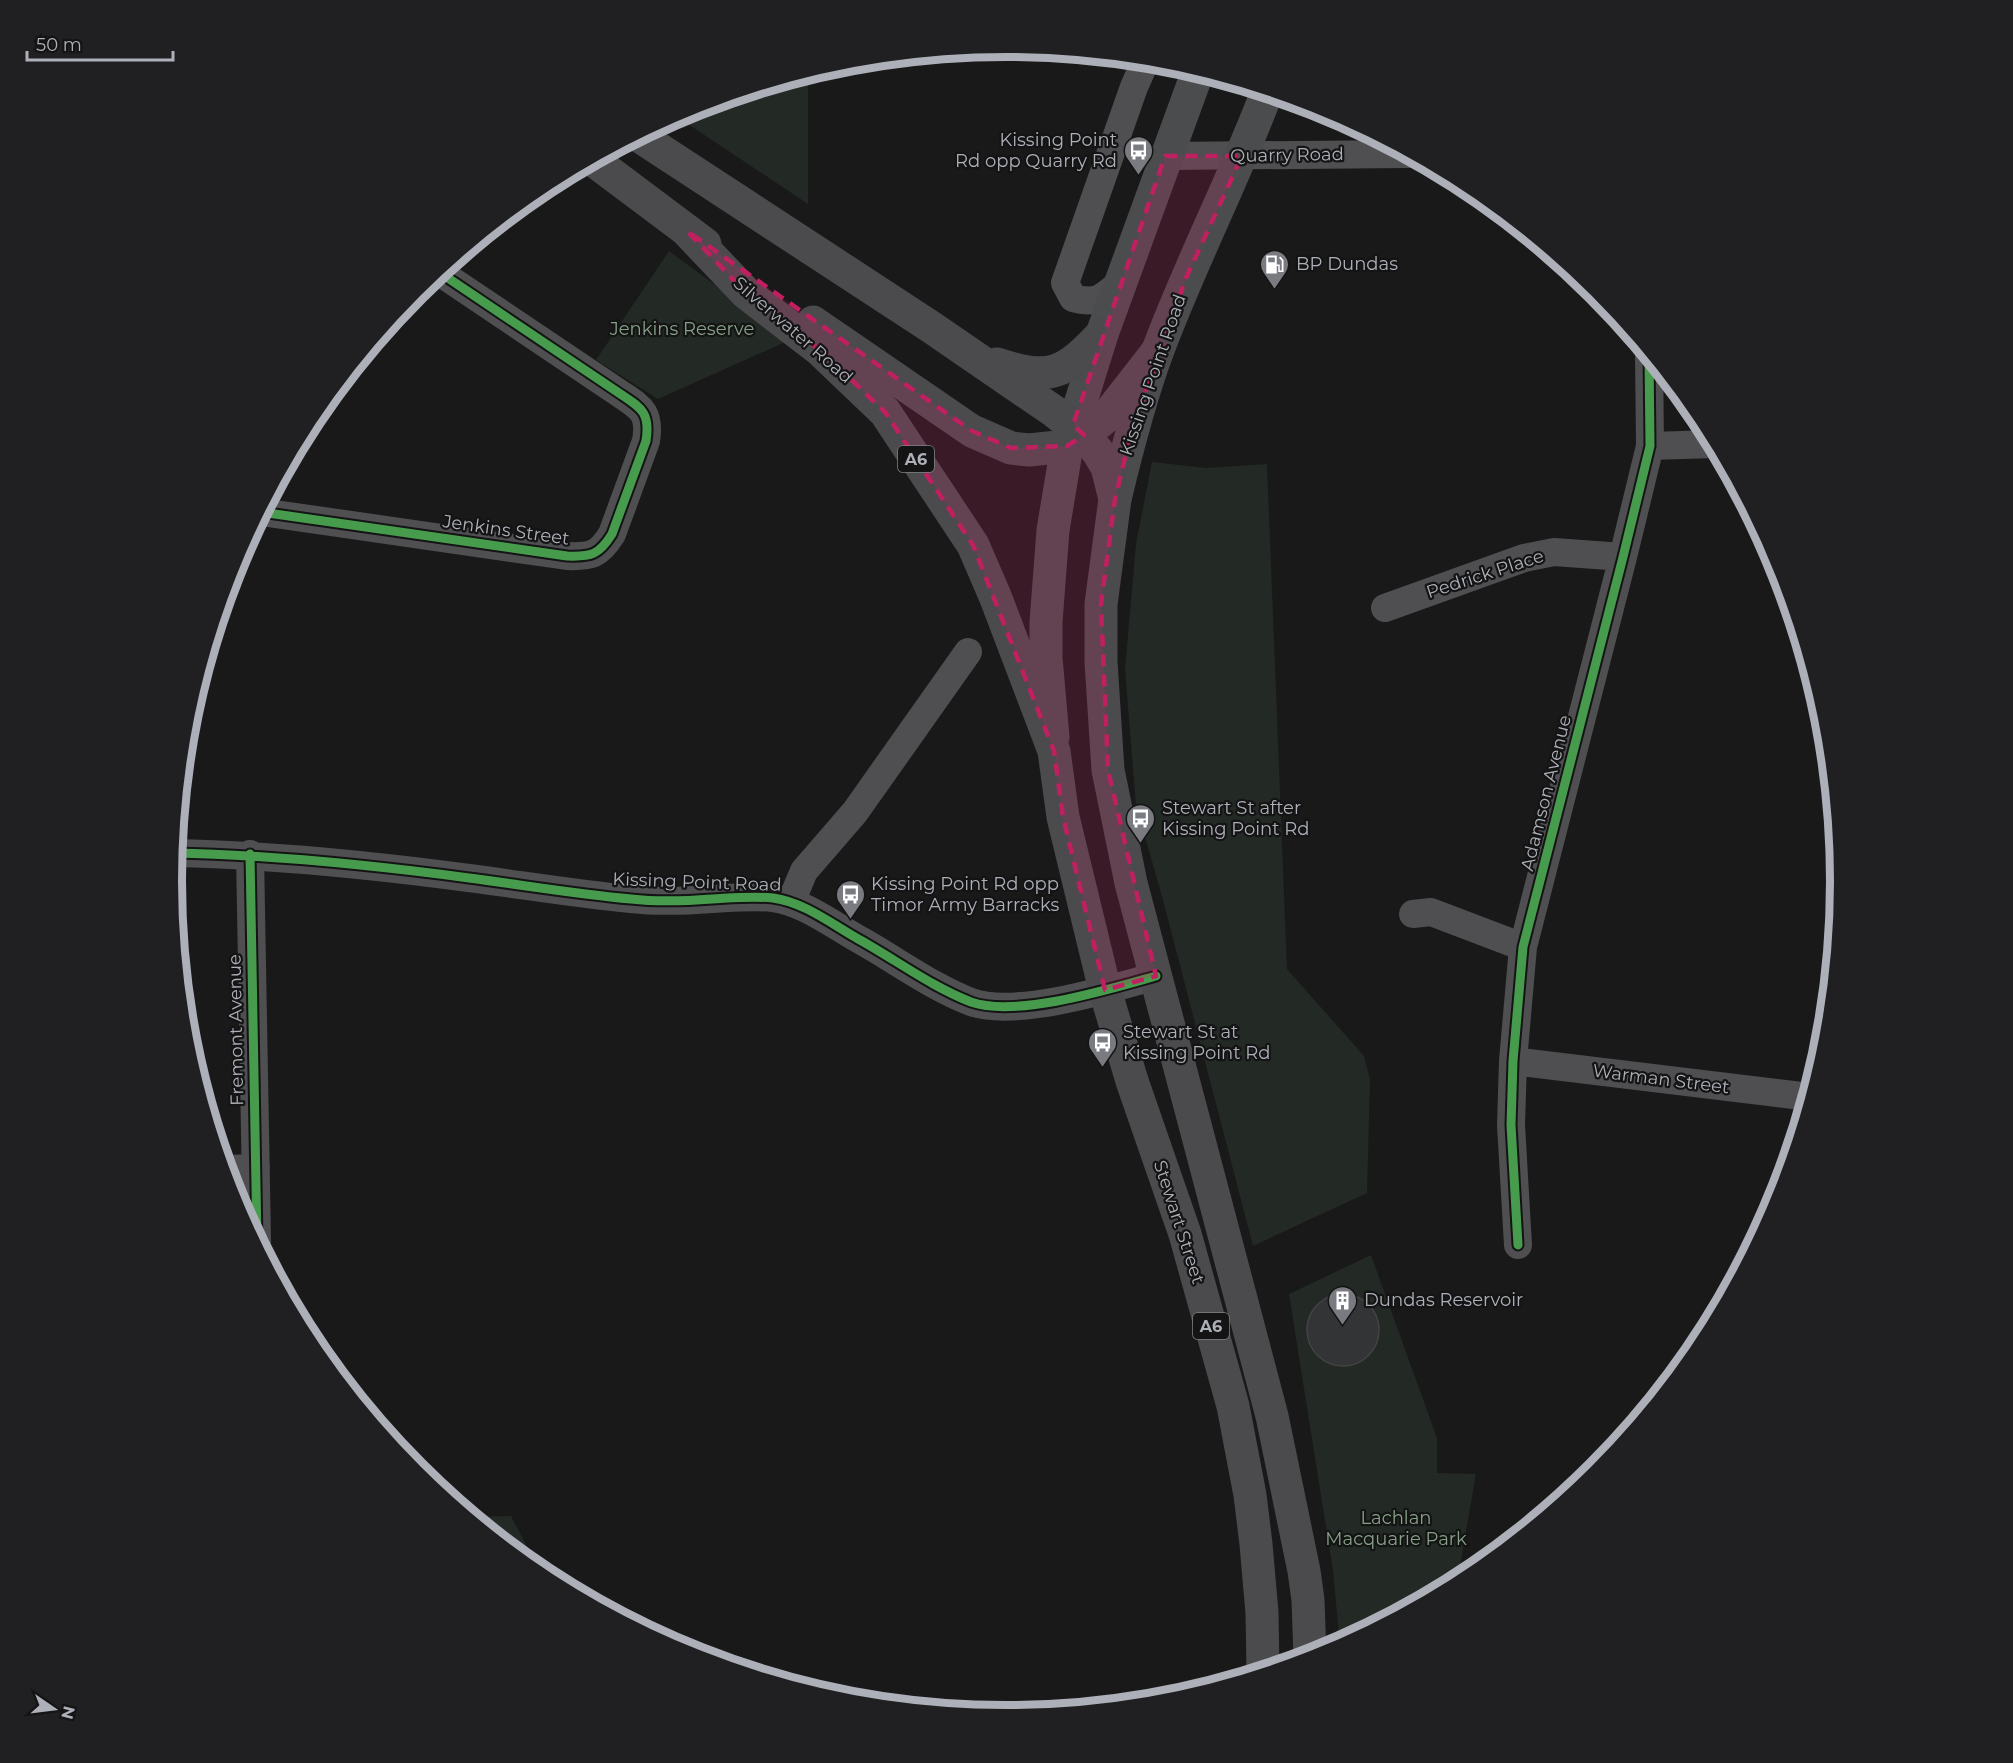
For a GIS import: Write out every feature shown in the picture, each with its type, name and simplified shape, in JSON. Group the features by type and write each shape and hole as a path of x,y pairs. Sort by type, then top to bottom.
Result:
{"highway":[{"name":"A6","path":"646,140 931,327 1098,452 1107,467 1115,499"},
{"name":"Silverwater Road","path":"599,164 797,311 972,431 1011,448 1029,450 1075,435"},
{"name":"Silverwater Road","path":"687,231 746,293 820,350 885,412 973,545 995,596 1054,751"},
{"path":"970,355 1018,371 1040,374 1070,365 1102,334"},
{"path":"1075,435 1107,416 1157,352"},
{"name":"Kissing Point Road","path":"1115,499 1101,604 1101,662 1108,770 1131,883 1156,976"},
{"name":"A6","path":"1054,751 1063,817 1105,990"},
{"name":"Stewart Street","path":"1156,976 1272,1416 1304,1571 1308,1600 1310,1648"},
{"name":"Stewart Street","path":"1105,990 1132,1081 1185,1234 1233,1406 1250,1495 1256,1544 1262,1614 1263,1665"}],"main road":[{"path":"1054,751 1046,657 1046,622 1053,530 1102,334 1195,79"},
{"name":"Kissing Point Road","path":"1115,499 1131,433 1157,352 1264,99"}],"street":[{"path":"1121,282 1103,298 1086,302 1073,298 1065,283 1142,69"},
{"name":"Quarry Road","path":"1165,156 1394,154"},
{"name":"Jenkins Street","path":"269,514 567,556 585,557 605,546 612,534 646,441 648,426 646,415 638,406 446,277"},
{"name":"Adamson Avenue","path":"1518,1245 1511,1125 1513,1061 1523,947 1650,446 1649,366"},
{"path":"1650,446 1705,444"},
{"name":"Pedrick Place","path":"1385,608 1524,558 1554,552 1623,557"},
{"name":"Kissing Point Road","path":"791,902 804,871 855,812 968,652"},
{"name":"Kissing Point Road","path":"183,853 250,855 368,866 634,900 707,900 751,897 791,902 929,981 973,1002 1001,1006 1032,1006 1156,976"},
{"name":"Fremont Avenue","path":"250,855 257,1223"},
{"path":"1413,914 1431,912 1523,947"},
{"name":"Warman Street","path":"1513,1061 1803,1096"},
{"path":"234,1169 256,1168"}],"highlighted area":[{"path":"1165,156 1242,156 1186,278 1131,433 1115,499 1101,604 1108,770 1156,976 1105,990 1063,817 1054,751 973,545 885,412 820,350 746,293 687,231 972,431 1011,448 1067,446 1084,435 1073,425"}],"green space":[{"path":"808,82 808,204 686,122 741,101"},
{"name":"Jenkins Reserve","path":"669,251 790,340 658,399 596,360"},
{"path":"1152,462 1206,468 1267,464 1287,969 1364,1056 1370,1080 1367,1193 1253,1246 1136,805 1125,669 1136,544"},
{"name":"Lachlan Macquarie Park","path":"1371,1255 1437,1438 1437,1473 1476,1474 1459,1571 1419,1596 1339,1635 1333,1571 1289,1294"},
{"path":"511,1516 532,1555 505,1536 482,1517"}],"building":[{"name":"Dundas Reservoir","path":"1343,1294 1363,1300 1373,1310 1379,1330 1373,1350 1363,1360 1343,1366 1323,1360 1313,1350 1307,1330 1313,1310 1323,1300"}],"cycle path":[{"path":"269,513 567,556 594,553 607,541 612,534 646,441 647,422 642,410 446,277"},
{"path":"1518,1245 1511,1125 1513,1061 1523,947 1650,446 1649,366"},
{"path":"183,853 285,858 359,865 641,900 672,901 743,897 785,900 818,915 942,989 971,1002 990,1006 1012,1007 1063,1000 1156,976"},
{"path":"250,854 257,1223"}],"place":[{"name":"Kissing Point Rd opp Quarry Rd","path":"1138,176"},
{"name":"BP Dundas","path":"1275,290"},
{"name":"Stewart St after Kissing Point Rd","path":"1141,844"},
{"name":"Kissing Point Rd opp Timor Army Barracks","path":"850,920"},
{"name":"Stewart St at Kissing Point Rd","path":"1102,1068"},
{"name":"Dundas Reservoir","path":"1343,1326"}]}
